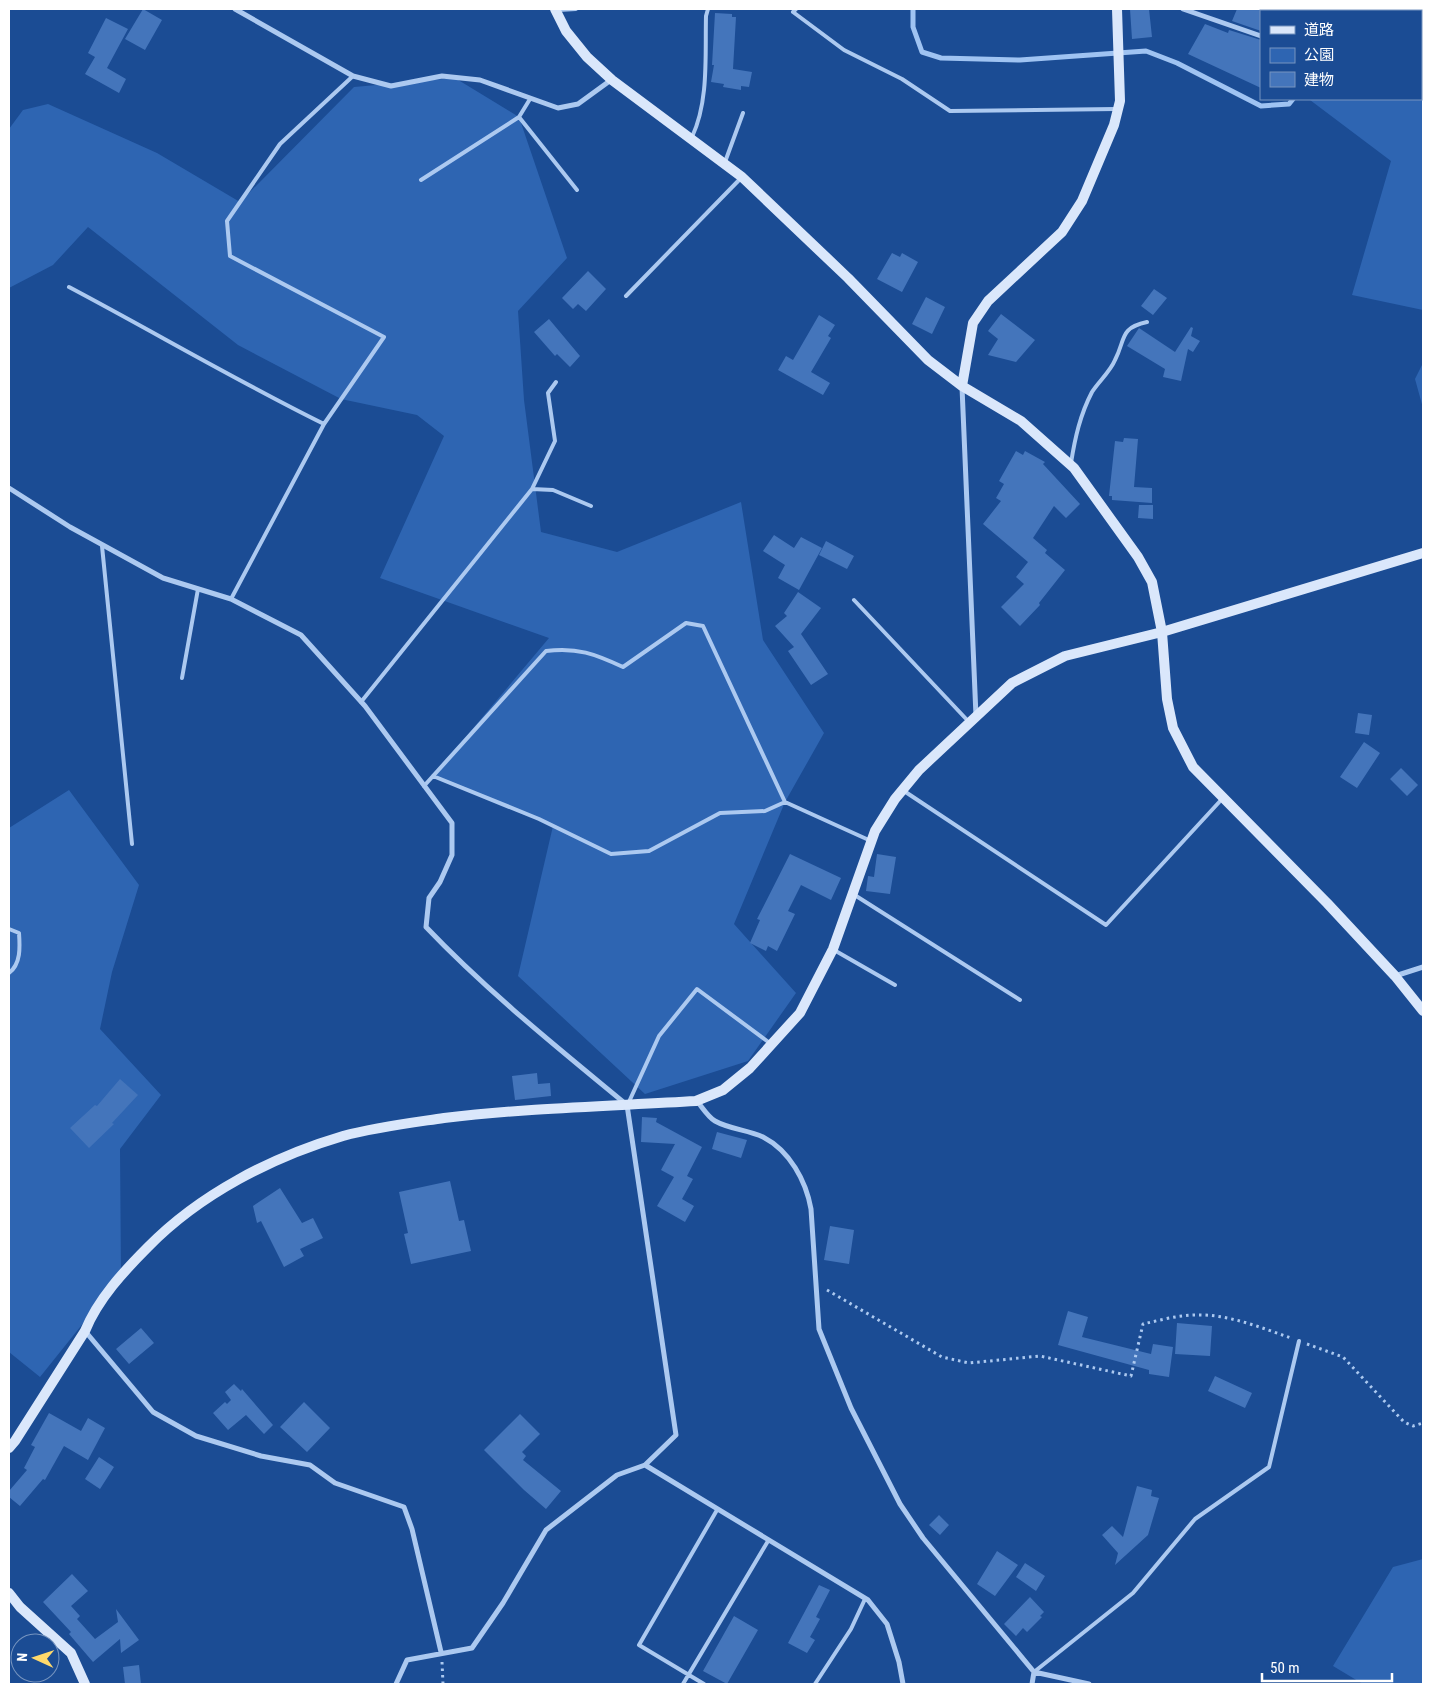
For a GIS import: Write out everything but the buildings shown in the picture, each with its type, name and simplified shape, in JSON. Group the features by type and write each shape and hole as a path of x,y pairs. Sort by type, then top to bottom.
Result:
{"street":[{"path":"235,9 354,76 391,86 442,76 480,80 558,108 578,104 612,80"},
{"path":"973,720 962,386 973,323 988,301 1062,232 1082,201 1114,125 1120,101 1116,9"},
{"path":"1183,9 1260,36"},
{"path":"555,10 566,31 587,57 612,80 742,178 848,278 928,360 962,386 1021,420 1070,465 1138,556 1152,582 1162,632 1167,699 1173,728 1192,767 1327,903 1395,976 1423,1011"},
{"path":"9,488 102,546 162,578 231,599 301,635 361,702 452,823 452,855 440,882 429,898 426,927 460,962 509,1007 627,1105 676,1435 645,1465 617,1475 546,1530 503,1603 472,1648 441,1652 407,1660 396,1684"},
{"path":"9,1448 85,1331 92,1313 121,1276 172,1222 223,1188 291,1154 344,1136 398,1124 486,1113 696,1101 722,1090 750,1068 773,1046 800,1013 833,949 875,831 902,790 919,770 1012,683 1065,656 1162,632 1423,553"},
{"path":"1395,976 1423,967"},
{"path":"696,1101 715,1121 762,1137 778,1148 791,1162 807,1190 811,1209 819,1329 851,1408 900,1504 923,1538 1034,1672 1089,1684"},
{"path":"85,1331 153,1412 196,1436 261,1456 310,1465 335,1482 404,1507 412,1529 441,1652"},
{"path":"645,1465 865,1598 887,1624 904,1684"},
{"path":"9,1593 20,1607 70,1653 85,1684"},
{"path":"1032,1684 1034,1672"}],"lane":[{"path":"555,10 576,9"},
{"path":"691,139 698,125 704,88 706,16 708,9"},
{"path":"796,9 793,12 844,50 902,79 950,111 1118,110"},
{"path":"231,599 324,424 384,337 230,256 227,221 280,144 354,76"},
{"path":"421,180 519,117 530,99"},
{"path":"725,164 743,112"},
{"path":"519,117 577,190"},
{"path":"626,296 742,178"},
{"path":"69,287 246,385 324,424"},
{"path":"1070,465 1078,424 1093,392 1115,361 1122,337 1133,325 1147,322"},
{"path":"361,702 532,488 555,441 548,393 556,382"},
{"path":"532,488 553,490 591,506"},
{"path":"102,546 132,844"},
{"path":"182,678 198,589"},
{"path":"854,600 973,720"},
{"path":"424,786 546,651 567,648 597,655 623,667 686,623 703,626 785,802 871,841"},
{"path":"433,776 539,819 611,854 649,851 720,813 764,812 785,802"},
{"path":"902,790 1106,925 1222,798"},
{"path":"852,894 1020,1000"},
{"path":"9,929 20,932 20,950 15,968 9,973"},
{"path":"833,949 895,985"},
{"path":"627,1105 659,1036 697,989 773,1046"},
{"path":"1034,1672 1133,1593 1195,1519 1268,1467 1299,1341"},
{"path":"704,1684 639,1645 717,1510"},
{"path":"683,1684 768,1541"},
{"path":"816,1684 851,1629 865,1598"}],"path":[{"path":"816,1283 890,1329 942,1357 968,1363 1040,1356 1131,1376 1143,1324 1196,1315 1257,1326 1344,1357 1404,1422 1413,1426 1423,1423"},
{"path":"441,1652 443,1684"}],"green space":[{"path":"1422,48 1423,310 1352,295 1391,161 1310,100 1422,100"},
{"path":"455,78 519,117 567,258 518,311 524,400 541,532 617,552 741,502 763,640 824,733 785,802 734,924 796,993 748,1061 645,1094 518,976 553,826 433,776 549,638 380,578 444,436 417,415 341,399 238,345 88,227 53,265 9,288 9,129 23,110 48,104 157,153 240,202 354,87"},
{"path":"1423,363 1423,408 1415,379"},
{"path":"69,790 139,885 112,972 100,1029 161,1095 120,1149 121,1276 40,1377 9,1352 9,828"},
{"path":"1423,1559 1423,1684 1363,1684 1333,1666 1393,1567"}],"waterway":[{"path":"913,9 913,27 922,52 941,58 1020,60 1146,51 1177,63 1261,106 1289,104 1292,100"}]}
